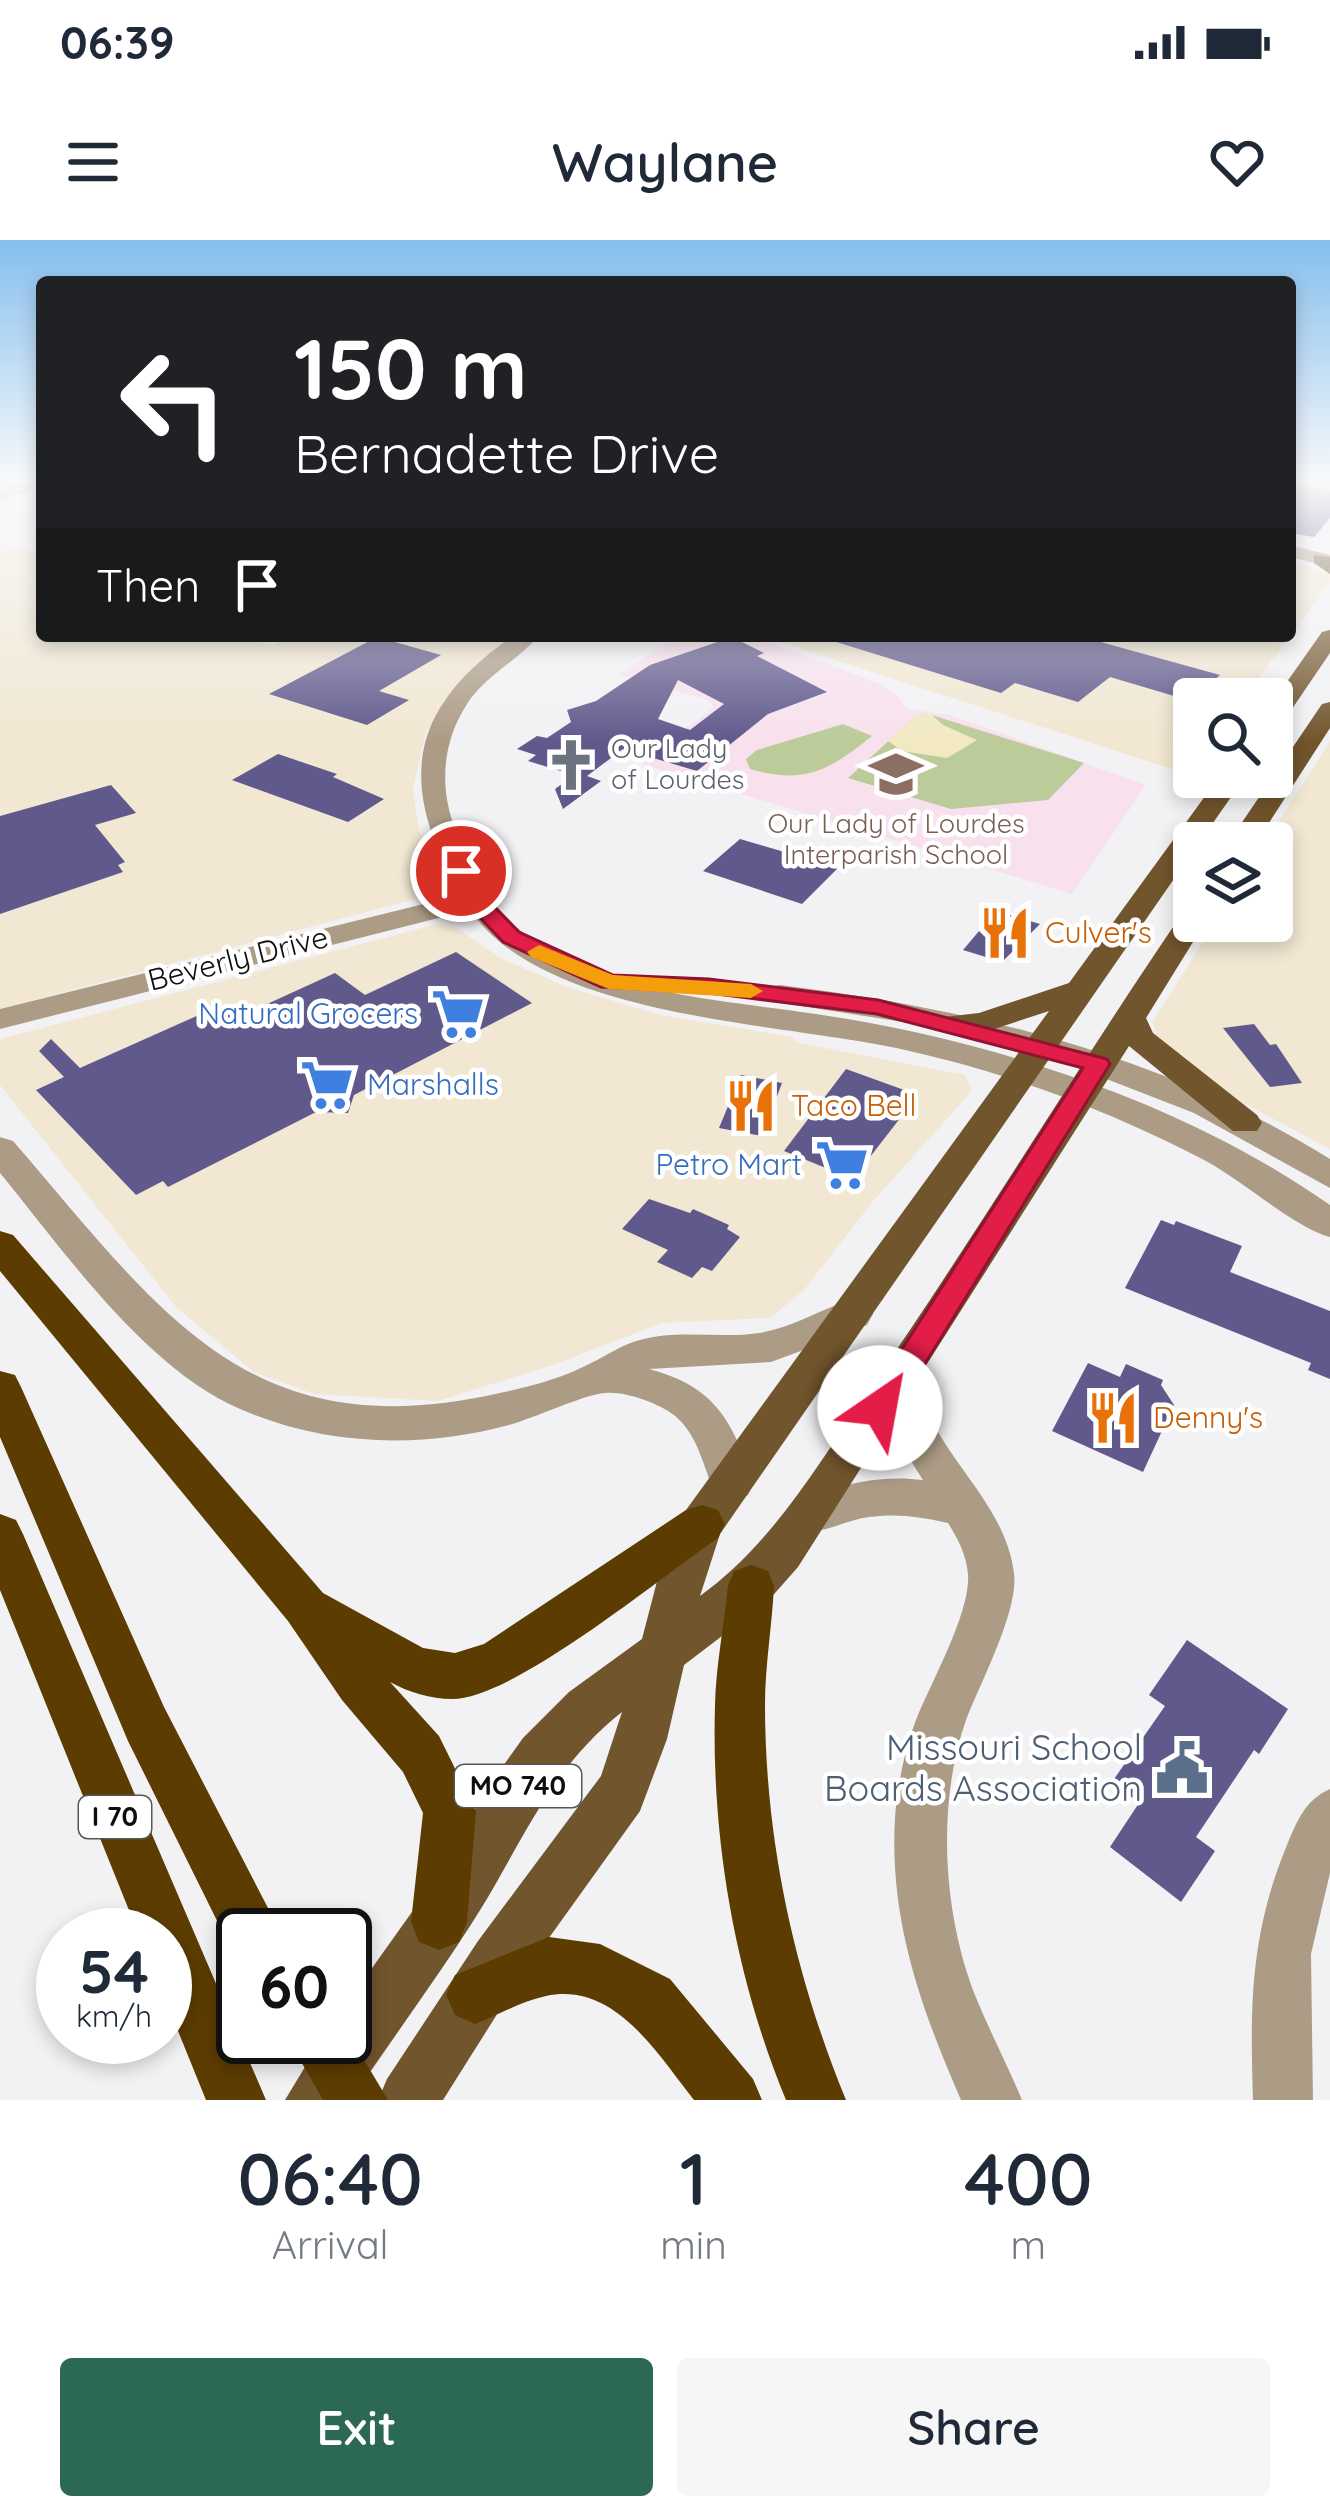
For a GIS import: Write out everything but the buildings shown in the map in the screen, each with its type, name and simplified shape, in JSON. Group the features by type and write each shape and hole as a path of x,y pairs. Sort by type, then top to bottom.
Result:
{"highway":[{"path":"0,1245 305,1606 360,1684 421,1754 450,1811 427,1939"},
{"name":"I 70","path":"0,1387 146,1724 240,1908"},
{"path":"305,1606 415,1670 455,1676 497,1664 702,1524"},
{"name":"I 70","path":"0,1534 236,2100"},
{"path":"751,1586 740,1707 753,1868 791,2049 816,2100"},
{"path":"467,2009 549,1966 600,1972 650,2000 732,2100"},
{"path":"334,2064 358,2100"}],"main road":[{"path":"1293,690 1330,637"},
{"path":"1256,822 1330,709"},
{"name":"MO 740","path":"408,2100 621,1792 641,1739 684,1566 702,1524 1217,798"},
{"name":"MO 740","path":"315,2100 427,1939 541,1756 586,1709 751,1586 809,1515 1178,942"},
{"path":"955,1024 982,1023 1082,989"},
{"path":"1129,1017 1139,1038 1245,1123"}],"street":[{"path":"520,642 462,693 434,744 429,769 435,817 476,900 511,937 609,982 700,1009 1033,1059"},
{"name":"Beverly Drive","path":"0,1019 476,900"},
{"path":"609,982 840,1001 955,1024 1033,1059 1245,1123 1330,1176"},
{"path":"1089,1078 1217,1148 1330,1224"},
{"path":"0,1148 166,1334 209,1371 256,1399 306,1415 367,1423 435,1422 496,1411 603,1376 631,1358 674,1348 762,1349 796,1340 853,1314"},
{"path":"904,1372 905,1412 984,1542 992,1578 974,1644 939,1725 922,1814 922,1897 947,2000 992,2100"},
{"path":"603,1376 656,1385 689,1400 716,1435 732,1482"},
{"path":"809,1515 854,1497 890,1493 966,1508"},
{"path":"1283,2100 1279,1994 1284,1922 1306,1858 1330,1816"}],"shaded area":[{"path":"0,569 36,569 36,642 261,642 271,646 279,642 508,642 476,666 444,700 425,736 413,789 419,830 445,881 431,895 0,1009"},
{"path":"1296,569 1330,574 1330,582 1296,628"},
{"name":"Our Lady of Lourdes Interparish School","path":"669,642 769,642 878,683 908,709 950,715 1146,785 1072,894 642,764 713,707 708,700 619,675"},
{"path":"780,642 1286,642 1259,678 1173,678 1173,769"},
{"path":"1330,741 1330,1149 1204,1082 1156,1036 1153,1021 1203,942 1293,942 1293,822 1278,822"},
{"path":"437,924 455,927 502,959 567,987 660,1015 792,1037 799,1043 965,1075 972,1091 874,1200 804,1290 770,1318 662,1323 553,1365 438,1401 314,1394 254,1372 176,1307 0,1085 0,1039"}],"green space":[{"path":"932,715 1084,763 1048,800 951,809 848,778 916,716"},
{"path":"843,724 872,736 829,766 802,775 750,769 746,759 757,750"}],"sand":[{"path":"932,715 977,740 947,758 902,751 888,741 916,716"}],"slow traffic":[{"path":"539,952 609,982 751,991"}],"place":[{"name":"Our Lady of Lourdes","path":"571,765"},
{"name":"Our Lady of Lourdes Interparish School","path":"896,774"},
{"name":"Culver's","path":"1005,933"},
{"name":"Natural Grocers","path":"458,1014"},
{"name":"Marshalls","path":"327,1085"},
{"name":"Taco Bell","path":"751,1106"},
{"name":"Petro Mart","path":"842,1165"},
{"name":"Denny's","path":"1113,1418"},
{"name":"Missouri School Boards Association","path":"1182,1768"}],"route":[{"path":"461,871 476,900 511,937 609,982 709,986 910,1012 1098,1064 880,1408"}]}
